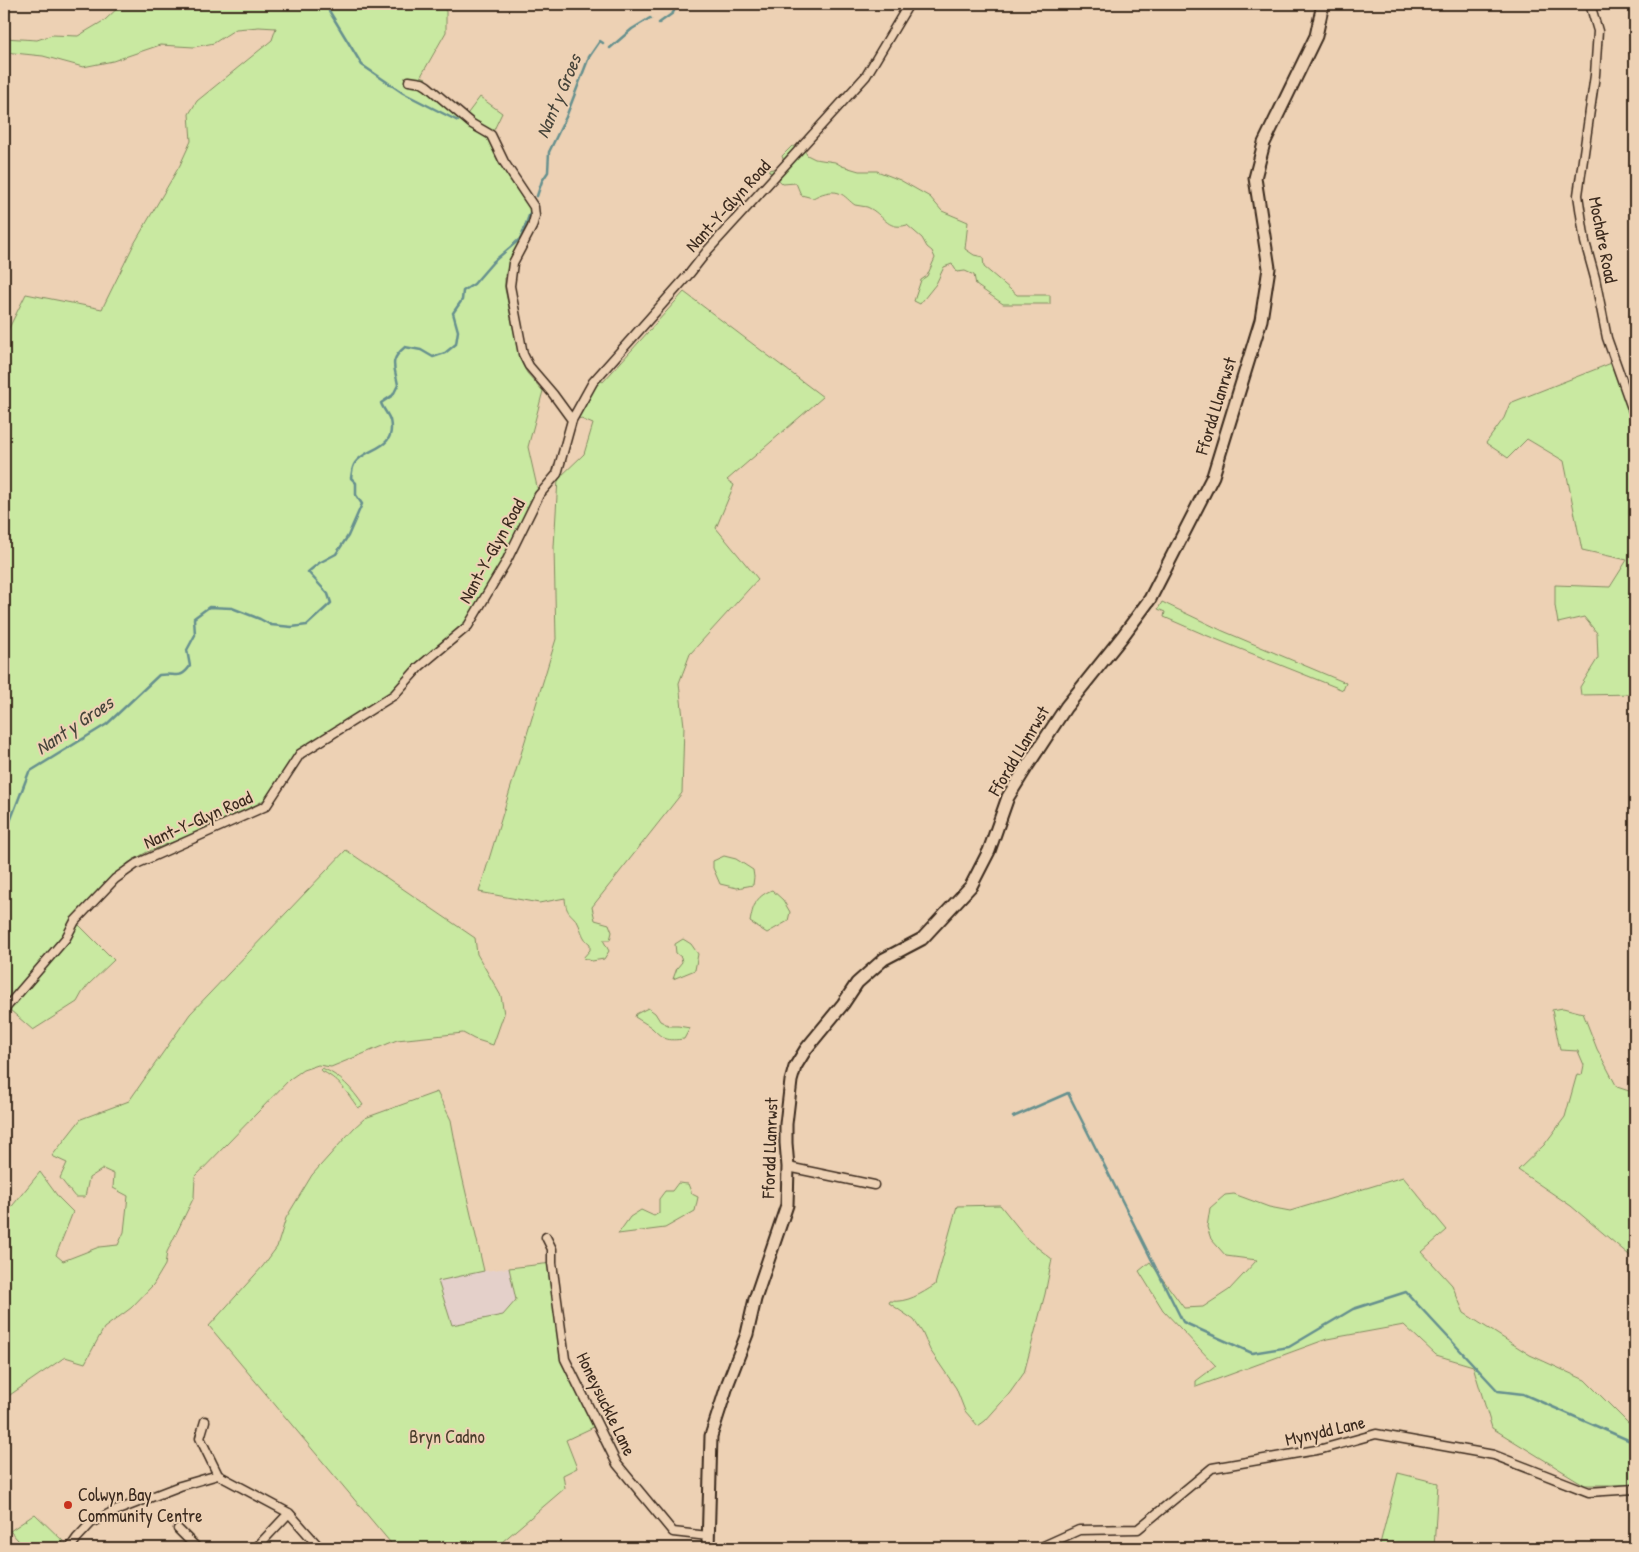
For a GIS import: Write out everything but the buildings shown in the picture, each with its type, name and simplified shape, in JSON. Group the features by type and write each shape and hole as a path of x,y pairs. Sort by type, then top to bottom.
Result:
{"main road":[{"name":"Ffordd Llanrwst","path":"708,1548 711,1436 787,1205 786,1124 790,1081 795,1067 806,1049 869,971 884,959 922,939 971,886 989,851 1008,797 1066,707 1122,638 1150,599 1213,476 1261,320 1269,268 1255,178 1264,143 1316,36 1323,4"}],"street":[{"name":"Nant-Y-Glyn Road","path":"4,1010 66,938 75,921 115,879 136,864 266,806 300,754 394,695 419,667 468,626 506,562 539,495 557,474 572,420 593,382 690,273 708,250 866,76 909,4"},
{"name":"Mochdre Road","path":"1590,4 1598,31 1578,195 1585,242 1595,278 1607,338 1635,417"},
{"path":"409,81 422,83 427,86 472,124 491,135 504,162 534,207 535,216 532,227 513,263 510,286 523,354 529,366 572,420"},
{"path":"788,1167 874,1185"},
{"name":"Honeysuckle Lane","path":"546,1237 552,1249 552,1263 565,1359 617,1464 673,1532 708,1536"},
{"path":"205,1420 200,1438 218,1475 290,1513 320,1548"},
{"name":"Mynydd Lane","path":"1039,1548 1079,1530 1138,1529 1212,1468 1322,1450 1376,1434 1494,1455 1589,1492 1635,1489"},
{"path":"70,1548 76,1538 91,1523 110,1512 180,1486 218,1475"},
{"path":"256,1548 290,1513"},
{"path":"178,1529 197,1548"}],"shaded area":[{"path":"509,1268 516,1300 503,1315 452,1325 438,1281 484,1271"}],"green space":[{"path":"122,4 437,4 446,11 446,32 421,76 426,78 422,83 465,117 480,97 502,113 491,136 535,216 523,244 515,251 505,275 505,289 520,359 527,373 543,391 528,447 538,491 501,565 466,621 392,692 316,739 290,761 265,799 214,826 147,852 128,863 85,904 89,906 76,922 114,960 89,984 77,1002 33,1030 10,1010 66,938 63,936 4,1005 4,338 26,294 102,309 134,244 180,165 191,141 189,114 197,101 272,40 276,28 236,29 214,43 194,47 160,45 113,61 83,67 43,56 4,52 4,38 37,40 52,35 78,36 105,20"},
{"path":"792,146 804,149 807,155 815,159 835,162 859,171 877,171 900,180 930,197 942,211 968,222 965,249 974,255 983,257 984,267 1017,295 1050,295 1050,304 1003,304 976,285 974,275 965,271 957,272 952,264 944,267 936,284 920,304 914,301 921,280 927,276 935,258 922,238 907,225 894,226 873,210 855,205 839,193 826,193 813,198 801,195 796,183 783,184 768,170 786,167 782,156"},
{"path":"684,292 823,397 727,480 734,485 716,528 758,579 690,654 679,683 684,726 682,793 592,907 595,920 609,924 612,932 610,940 603,940 609,951 604,959 592,961 583,958 590,950 590,944 568,910 565,898 539,903 479,892 556,639 554,547 558,479 584,454 593,424 574,416 597,378 603,382"},
{"path":"1614,362 1635,417 1635,694 1581,695 1580,687 1598,658 1597,633 1584,617 1558,623 1555,606 1555,585 1610,587 1627,560 1582,550 1564,461 1527,439 1508,458 1486,443 1504,418 1510,403"},
{"path":"1162,602 1223,631 1346,683 1343,690 1164,617 1165,612 1158,609"},
{"path":"346,850 475,938 477,954 501,996 504,1014 493,1045 463,1033 397,1040 331,1067 318,1065 303,1070 290,1079 195,1177 194,1197 167,1252 165,1265 153,1285 131,1308 104,1328 85,1363 65,1357 4,1399 4,1216 40,1172 59,1198 73,1212 56,1255 63,1261 99,1247 118,1245 124,1232 128,1196 113,1188 114,1174 103,1169 89,1178 85,1197 75,1197 60,1178 67,1163 52,1156 81,1119 129,1101 190,1014"},
{"path":"724,856 736,859 753,870 753,885 737,888 720,884 713,868 713,861"},
{"path":"772,890 783,900 790,912 788,921 767,933 750,922 752,911 758,899"},
{"path":"683,939 691,944 698,954 695,970 673,979 677,968 682,962 681,957 676,953 675,944"},
{"path":"648,1008 655,1013 660,1021 670,1026 690,1028 684,1039 666,1039 635,1017 636,1014"},
{"path":"1563,1008 1583,1013 1597,1049 1617,1087 1635,1093 1635,1260 1571,1206 1518,1170 1544,1145 1565,1117 1577,1074 1582,1075 1584,1065 1578,1051 1560,1050 1552,1010"},
{"path":"322,1068 346,1084 363,1105 358,1108 337,1081 320,1070"},
{"name":"Bryn Cadno","path":"437,1092 451,1120 484,1271 438,1281 452,1325 503,1315 516,1300 509,1268 552,1263 565,1359 598,1425 566,1440 577,1468 563,1475 565,1488 495,1548 395,1548 209,1326 263,1266 277,1247 286,1218 312,1175 354,1128 365,1118"},
{"path":"1403,1177 1447,1230 1422,1252 1452,1285 1464,1313 1530,1355 1585,1380 1628,1423 1635,1425 1635,1485 1585,1485 1492,1428 1473,1366 1436,1355 1404,1325 1327,1339 1196,1387 1196,1381 1216,1366 1163,1310 1139,1271 1150,1262 1184,1308 1203,1307 1229,1290 1257,1260 1226,1256 1211,1239 1207,1227 1210,1208 1225,1195 1234,1194 1269,1207 1290,1211"},
{"path":"678,1183 688,1184 692,1194 698,1197 695,1211 665,1228 618,1234 630,1217 641,1210 654,1216 659,1213 659,1199 665,1191 672,1191"},
{"path":"1000,1205 1029,1241 1052,1259 1045,1294 1024,1373 1009,1394 985,1421 978,1426 965,1411 956,1388 930,1350 914,1320 889,1303 890,1301 902,1301 914,1297 935,1285 957,1206"},
{"path":"1398,1473 1438,1483 1434,1548 1379,1548"},
{"path":"35,1514 63,1541 61,1548 25,1548 10,1531"}],"waterway":[{"path":"325,4 362,65 403,93 458,121"},
{"name":"Nant y Groes","path":"659,23 673,13 677,4"},
{"name":"Nant y Groes","path":"610,48 632,29 651,19"},
{"name":"Nant y Groes","path":"537,196 542,181 548,172 549,152 566,117 589,57 600,41 603,43"},
{"name":"Nant y Groes","path":"4,837 29,772 107,724 159,675 180,675 186,671 190,666 187,650 195,635 194,618 209,607 232,608 271,625 292,627 307,625 331,603 328,594 308,572 319,563 336,554 348,536 362,504 356,495 356,483 351,478 353,468 360,458 380,447 389,437 391,430 390,420 381,403 393,395 398,385 394,369 396,356 405,347 421,350 433,357 445,353 456,344 458,331 453,313 462,300 463,291 474,284 493,262 521,238 531,210"},
{"path":"1013,1117 1068,1093 1183,1322 1252,1353 1289,1347 1353,1309 1406,1292 1498,1391 1523,1394 1635,1443"}],"place":[{"name":"Colwyn Bay Community Centre","path":"68,1505"}]}
